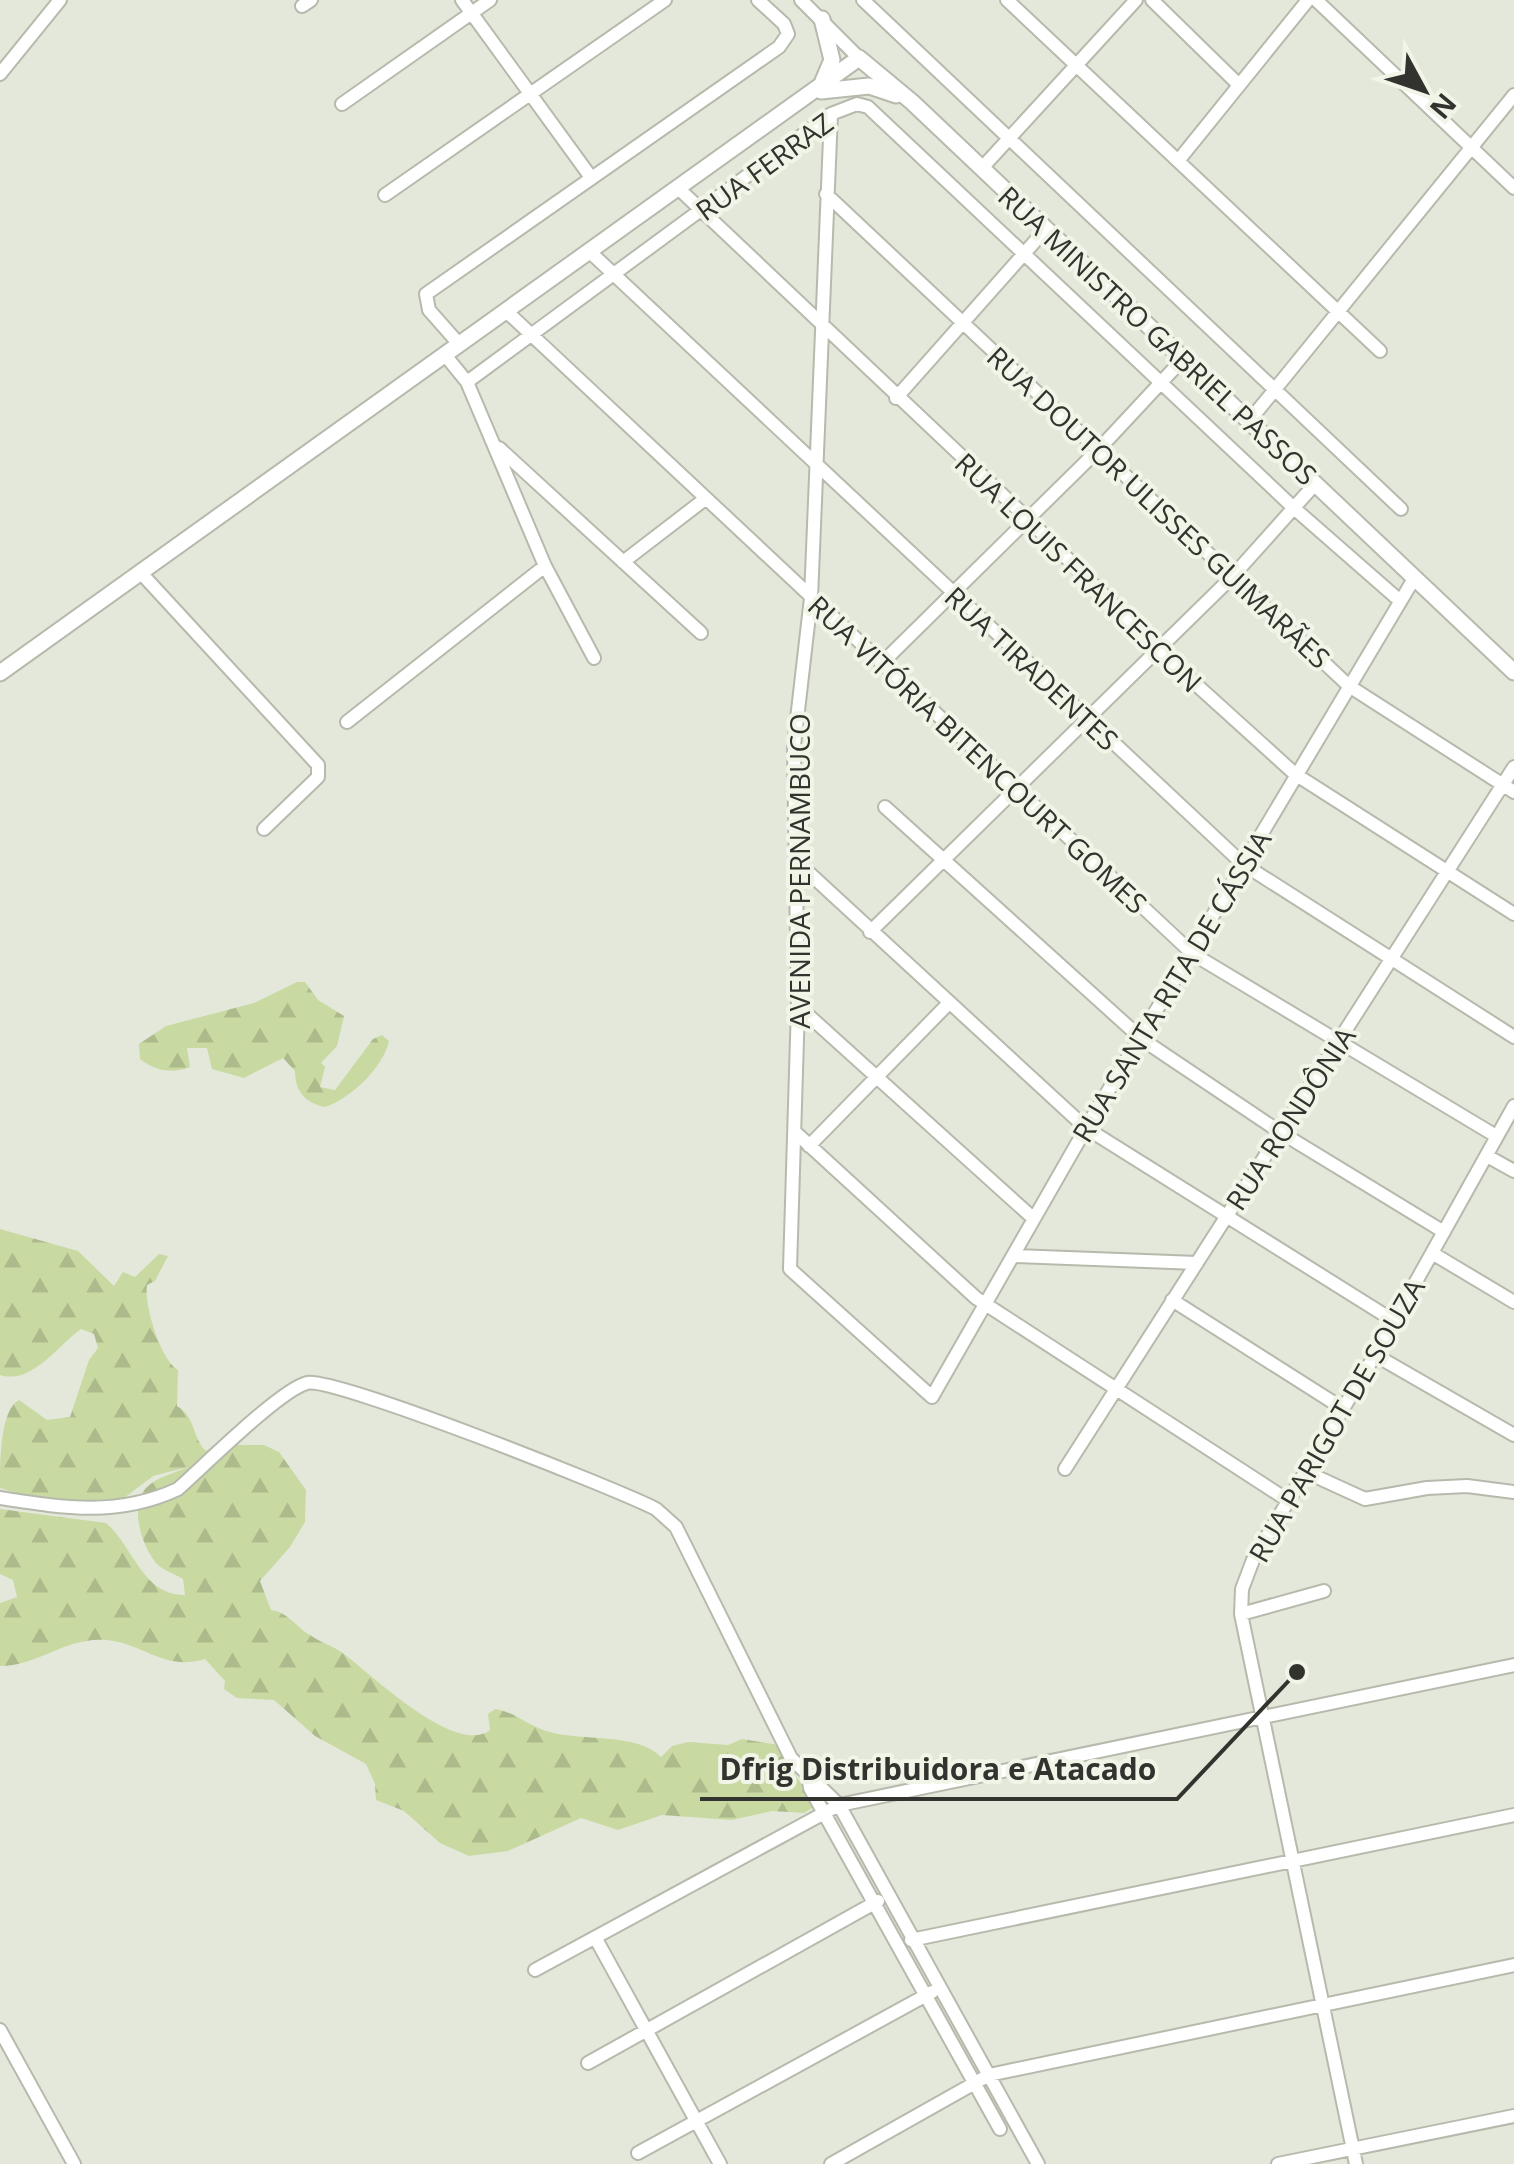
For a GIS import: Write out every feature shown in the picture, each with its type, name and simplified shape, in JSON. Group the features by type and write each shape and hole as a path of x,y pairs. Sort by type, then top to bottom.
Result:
{"main road":[{"path":"812,92 827,77 832,60 822,20"},
{"path":"0,672 860,58"},
{"name":"RUA MINISTRO GABRIEL PASSOS","path":"860,58 912,102 1514,672"},
{"path":"812,92 869,86 912,102"}],"street":[{"path":"0,74 60,0"},
{"path":"462,0 590,176"},
{"path":"342,104 490,0"},
{"path":"384,196 665,0"},
{"path":"459,344 424,300 437,284 779,46 788,34 784,24 758,0"},
{"name":"RUA MINISTRO GABRIEL PASSOS","path":"801,0 860,58"},
{"path":"863,0 1401,509"},
{"path":"1007,0 1380,351"},
{"path":"982,168 1136,0"},
{"path":"1152,0 1239,85"},
{"path":"1178,161 1308,0"},
{"path":"1316,0 1514,188"},
{"path":"1250,420 1514,95"},
{"name":"RUA FERRAZ","path":"467,382 832,114 857,104 868,107 1295,509 1400,600"},
{"name":"AVENIDA PERNAMBUCO","path":"832,114 811,598 794,745 798,1006 790,1269 932,1397"},
{"name":"RUA LOUIS FRANCESCON","path":"678,188 1028,520 1158,650 1296,774 1514,914"},
{"name":"RUA DOUTOR ULISSES GUIMARÃES","path":"826,194 1349,686 1509,788"},
{"path":"896,398 1046,230"},
{"name":"RUA TIRADENTES","path":"589,251 816,468 1243,864 1514,1037"},
{"name":"RUA VITÓRIA BITENCOURT GOMES","path":"506,311 1193,954 1496,1136"},
{"path":"445,354 467,382 545,566 594,658"},
{"path":"881,664 1100,449 1182,360"},
{"path":"494,442 700,633"},
{"path":"870,932 1231,578 1316,483"},
{"path":"623,562 705,499"},
{"path":"347,722 545,566"},
{"path":"141,573 318,765 318,777 264,829"},
{"name":"RUA SANTA RITA DE CÁSSIA","path":"932,1397 1086,1128 1415,577"},
{"name":"RUA RONDÔNIA","path":"1064,1468 1449,869 1509,788 1514,767"},
{"path":"885,807 1142,1040 1280,1132 1444,1232"},
{"path":"795,860 1086,1128 1394,1322"},
{"path":"809,1146 948,1004"},
{"path":"798,1006 1034,1219"},
{"name":"RUA PARIGOT DE SOUZA","path":"1356,2164 1241,1614 1242,1589 1254,1560 1394,1322 1514,1106"},
{"path":"796,1133 976,1298 1118,1386 1289,1501"},
{"path":"1487,1156 1514,1171"},
{"path":"1432,1253 1514,1302"},
{"path":"1016,1256 1196,1262"},
{"path":"1172,1300 1342,1408"},
{"path":"1375,1355 1514,1435"},
{"path":"0,1498 88,1510 125,1509 156,1499 178,1489 290,1391 314,1382 344,1388 631,1496 666,1516 792,1758 839,1805 1038,2164"},
{"path":"1306,1472 1365,1499 1467,1486 1514,1492"},
{"path":"1241,1614 1324,1591"},
{"path":"535,1970 839,1805 1514,1665"},
{"path":"808,1774 824,1812 1000,2129"},
{"path":"911,1940 1514,1816"},
{"path":"588,2063 889,1894"},
{"path":"596,1938 720,2164"},
{"path":"832,2164 989,2075 1514,1964"},
{"path":"638,2153 938,1989"},
{"path":"0,2030 74,2164"},
{"path":"1278,2164 1514,2116"}],"green space":[{"path":"297,982 305,982 318,1000 344,1016 337,1046 321,1063 325,1067 320,1087 335,1090 373,1039 382,1035 389,1041 373,1072 335,1103 325,1107 307,1099 299,1090 295,1071 283,1058 244,1078 212,1069 207,1048 187,1048 190,1067 177,1070 158,1069 140,1059 139,1044 166,1026 254,1003"},
{"path":"0,1229 78,1251 114,1286 123,1272 135,1277 159,1254 168,1256 155,1281 147,1285 147,1295 160,1345 178,1370 177,1406 188,1416 206,1451 214,1445 264,1445 279,1452 306,1490 305,1522 290,1547 260,1581 271,1610 340,1651 414,1710 457,1732 475,1735 490,1730 488,1714 495,1709 546,1731 638,1744 661,1757 672,1746 688,1742 728,1745 742,1739 780,1745 790,1768 817,1805 804,1813 772,1811 732,1820 662,1815 618,1830 581,1818 508,1851 469,1856 440,1843 404,1811 376,1800 375,1784 366,1764 315,1736 274,1700 237,1698 224,1689 225,1681 205,1659 178,1662 121,1643 92,1640 0,1666 0,1603 17,1597 13,1580 0,1574 0,1509 106,1523 148,1579 170,1593 185,1595 183,1579 162,1568 151,1556 142,1537 138,1505 150,1484 188,1467 153,1476 116,1504 28,1497 0,1488 2,1438 13,1406 19,1400 47,1420 70,1417 89,1360 98,1348 94,1334 81,1329 33,1369 12,1377 0,1375"}],"place":[{"name":"Dfrig Distribuidora e Atacado","path":"1297,1672"}]}
